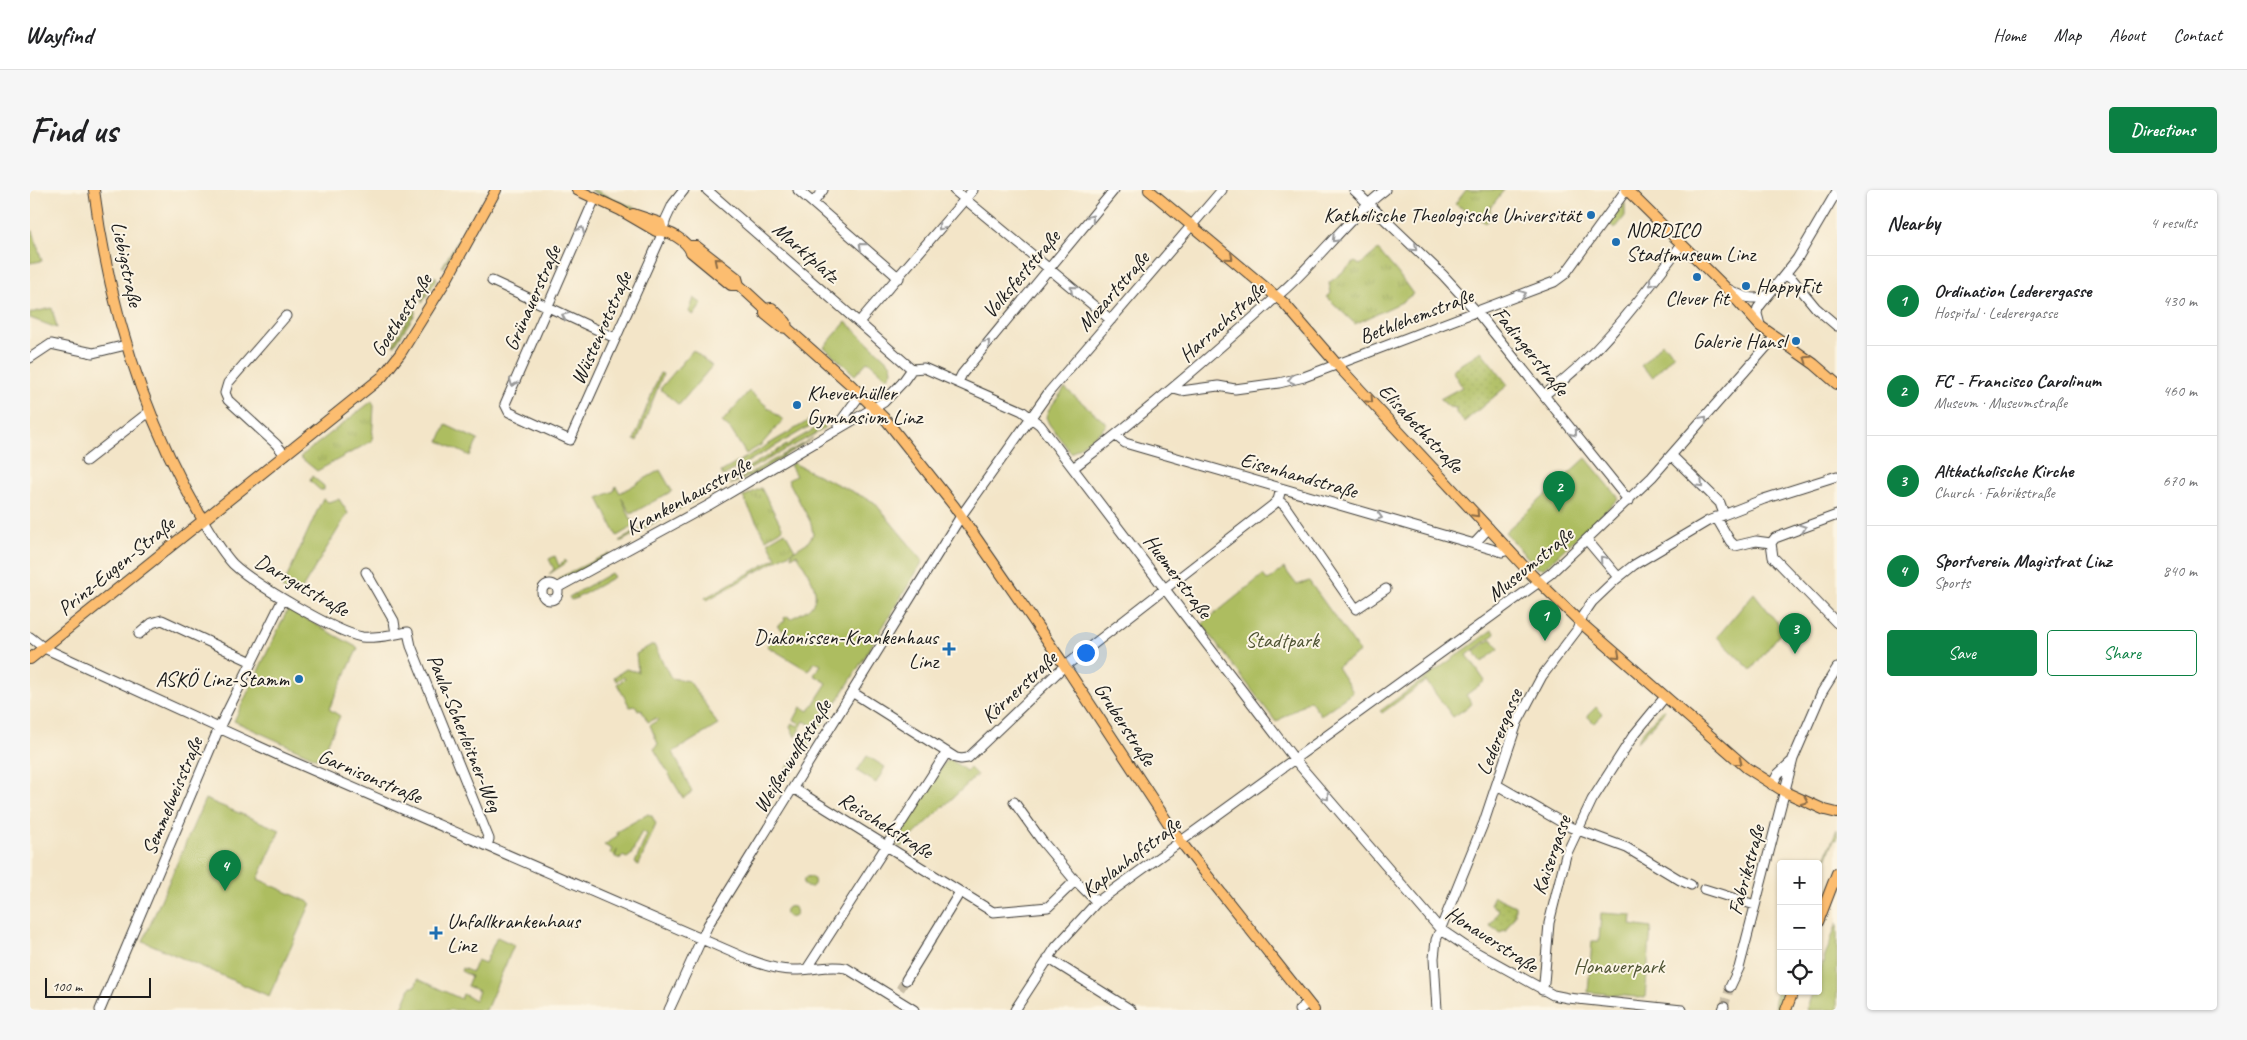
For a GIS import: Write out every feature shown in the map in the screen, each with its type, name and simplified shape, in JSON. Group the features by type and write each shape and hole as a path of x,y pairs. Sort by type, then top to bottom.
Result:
{"main road":[{"name":"Liebigstraße","path":"94,190 102,245 126,346 149,412 175,470 203,520"},
{"name":"Goethestraße","path":"203,520 371,386 393,366 470,240 496,190"},
{"name":"Gruberstraße","path":"577,190 620,210 656,231 662,230 689,246 696,246 709,254 737,278 739,285 765,309 766,314 781,327 787,328 856,390 886,420 961,516 1065,666 1180,841 1310,1006"},
{"name":"Elisabethstraße","path":"1149,190 1277,296 1337,364 1539,583"},
{"path":"1627,190 1727,289 1760,326 1814,364 1837,384"},
{"name":"Prinz-Eugen-Straße","path":"30,659 203,520"},
{"path":"1539,583 1580,622 1732,757 1785,792 1825,810 1837,813"},
{"path":"1825,810 1837,820"},
{"path":"1822,912 1837,873"},
{"path":"1786,1010 1792,995"}],"street":[{"name":"Wüstenrotstraße","path":"570,440 673,204 684,190"},
{"name":"Marktplatz","path":"707,190 859,322"},
{"path":"798,190 899,278"},
{"path":"813,203 823,190"},
{"path":"954,190 1111,320"},
{"path":"973,190 899,278 859,322 912,369 924,368 1030,416"},
{"name":"Volksfeststraße","path":"958,382 1114,190"},
{"name":"Mozartstraße","path":"1030,416 1222,190"},
{"name":"Fadingerstraße","path":"1354,190 1442,274 1477,312 1629,501"},
{"name":"Harrachstraße","path":"1073,468 1116,436 1192,373 1277,296 1385,190"},
{"name":"Bethlehemstraße","path":"1174,389 1181,391 1218,386 1235,389 1280,383 1304,377 1560,280 1627,190"},
{"path":"1760,326 1756,314 1758,308 1786,275 1831,204 1837,191"},
{"name":"Grünauerstraße","path":"570,440 509,412 505,404 595,198"},
{"path":"1544,395 1571,373 1608,336 1682,244"},
{"path":"1786,275 1793,280 1816,308 1837,326"},
{"path":"492,281 615,338"},
{"path":"1727,289 1757,299 1770,294"},
{"path":"285,455 276,444 228,400 224,393 228,382 286,316"},
{"name":"Museumstraße","path":"1295,760 1539,583 1629,501 1672,456 1775,337"},
{"path":"30,358 47,346 56,344 93,353 126,346"},
{"name":"Krankenhausstraße","path":"557,588 709,505 874,408 887,399 912,369"},
{"name":"Krankenhausstraße","path":"835,430 857,399 856,390"},
{"path":"86,461 149,412"},
{"name":"Huemerstraße","path":"1030,416 1040,425 1295,760"},
{"name":"Weißenwolffstraße","path":"669,1010 700,939 961,516 1030,416"},
{"name":"Eisenhandstraße","path":"1116,436 1125,444 1502,552 1509,550"},
{"path":"1672,456 1720,503 1720,516 1730,541 1736,546 1756,541 1771,543"},
{"name":"Lederergasse","path":"1437,1010 1434,952 1440,929 1475,845 1517,723 1542,676 1577,630 1592,602 1618,577 1660,548 1720,516 1837,476"},
{"path":"1281,489 1278,500 1285,506 1356,609 1386,589"},
{"name":"Körnerstraße","path":"947,752 956,758 964,759 972,755 1065,666 1278,500"},
{"path":"1837,515 1775,538 1771,543 1773,557 1837,623"},
{"name":"Darrgutstraße","path":"203,520 233,563 252,579 283,599 354,634 369,637 408,632"},
{"path":"1474,544 1489,528"},
{"path":"1587,540 1618,577"},
{"path":"366,572 394,621 396,634"},
{"name":"Semmelweisstraße","path":"100,1010 220,728 283,599"},
{"path":"139,634 152,623 162,620 252,662"},
{"name":"Paula-Scherleitner-Weg","path":"408,632 411,646 490,839 487,846"},
{"name":"Garnisonstraße","path":"30,637 44,648 220,728 700,939 763,965 787,970 846,968 914,1010"},
{"name":"Fabrikstraße","path":"1730,987 1739,968 1793,759 1822,692 1837,668"},
{"path":"807,969 947,752 852,692"},
{"name":"Kaisergasse","path":"1542,990 1553,903 1566,855 1586,810 1633,736 1665,697"},
{"name":"Fabrikstraße","path":"1772,785 1775,778 1793,759"},
{"name":"Kaplanhofstraße","path":"1014,1010 1048,958 1072,927 1097,902 1295,760"},
{"name":"Honauerstraße","path":"1295,760 1440,929 1465,946 1542,990 1568,998 1682,1010"},
{"path":"1497,785 1577,830 1627,848 1691,885"},
{"name":"Reischekstraße","path":"793,788 993,912 1048,907 1076,880"},
{"path":"1014,802 1042,841 1097,902"},
{"path":"1704,889 1755,905"},
{"path":"906,980 960,892"},
{"path":"1048,958 1131,1010"},
{"path":"894,998 900,989"},
{"path":"1299,1010 1310,1006"}],"green space":[{"path":"590,190 595,190 657,216 656,218 624,207"},
{"path":"1466,190 1504,190 1490,208 1491,218 1486,223 1455,204"},
{"path":"1625,203 1625,216 1615,229 1608,224"},
{"path":"33,231 42,261 30,263 30,232"},
{"path":"462,236 444,267 442,267 457,241"},
{"path":"1378,250 1413,294 1402,302 1355,324 1327,297 1331,293 1329,283 1355,262 1360,265"},
{"path":"435,276 437,278 422,303 422,298"},
{"path":"694,298 702,304 694,315 689,312"},
{"path":"52,308 57,328 30,318 30,313"},
{"path":"415,308 415,314 394,346 393,344"},
{"path":"846,322 891,364 892,371 887,378 868,361 855,375 824,347"},
{"path":"1662,343 1674,354 1653,377 1641,366"},
{"path":"693,350 712,366 679,405 660,389"},
{"path":"1481,351 1508,385 1464,422 1456,413 1456,408 1449,407 1440,399 1462,387 1452,370"},
{"path":"660,373 663,374 637,441 634,440"},
{"path":"1065,388 1107,424 1101,431 1071,453 1049,424 1046,417 1049,409"},
{"path":"749,391 783,420 761,445 746,454 731,430 722,422"},
{"path":"372,401 374,406 372,441 317,471 300,457"},
{"path":"810,420 812,425 723,476 721,472"},
{"path":"825,423 824,429 728,481 726,480"},
{"path":"446,425 478,440 470,456 439,441"},
{"path":"813,438 759,472 730,485 731,484"},
{"path":"1586,458 1619,498 1544,568 1537,568 1505,532"},
{"path":"793,463 874,502 923,561 847,686 787,779 784,773 813,726 804,721 795,737 790,726 792,723 798,726 800,723 794,720 801,707 809,711 827,683 814,675 821,665 815,662 809,671 767,646 769,643 764,634 769,634 784,642 786,638 784,636 788,634 777,626 785,621 784,618 788,616 790,619 807,610 814,600 815,594 812,580 797,554 791,557 792,552 808,542 813,534 811,523 788,480 796,476 790,465"},
{"path":"660,470 672,491 631,514 621,497 634,526 617,536 598,498 614,491 616,486 620,493"},
{"path":"312,476 324,486 324,490 320,490 310,481"},
{"path":"717,485 717,488 619,541"},
{"path":"761,488 783,529 766,539 743,497"},
{"path":"323,498 328,502 339,499 348,513 297,597 282,588"},
{"path":"785,532 795,550 707,600 705,598 776,558 768,542"},
{"path":"609,553 561,581 559,578"},
{"path":"555,556 559,566 565,560 566,563 549,574 554,569 549,559"},
{"name":"Stadtpark","path":"1284,568 1297,585 1309,581 1360,652 1337,667 1353,692 1321,715 1310,700 1276,722 1202,624 1263,575 1268,581"},
{"path":"611,573 614,577 575,599 571,600 569,597"},
{"path":"1754,593 1783,630 1751,670 1717,637"},
{"name":"ASKÖ Linz-Stamm","path":"288,609 358,648 329,709 340,716 320,760 234,721"},
{"path":"1492,630 1495,634 1467,655 1485,681 1466,695 1472,704 1453,717 1426,681 1382,713 1380,711"},
{"path":"1492,639 1499,649 1482,662 1474,651"},
{"path":"654,645 671,678 689,681 718,725 673,752 692,792 683,798 654,749 658,744 650,725 658,720 656,718 648,722 641,709 638,710 636,706 630,707 617,684 625,679 624,677 616,681 614,677 626,669 638,672 636,654"},
{"path":"1596,707 1603,714 1594,723 1587,716"},
{"path":"1664,708 1665,710 1661,716 1659,715 1658,719 1637,742 1641,734"},
{"path":"867,756 885,767 876,783 857,771"},
{"path":"950,759 966,771 970,768 977,775 901,847 895,843 945,762"},
{"path":"205,799 280,830 258,879 311,903 269,996 143,941"},
{"path":"648,814 652,816 656,824 639,865 635,863 647,834 642,831 631,855 627,858 622,856 621,859 615,857 617,850 615,856 610,853 612,849 604,845 618,835 616,832"},
{"path":"1837,829 1837,840 1834,839 1822,870"},
{"path":"809,876 815,882 809,888 803,882"},
{"path":"1494,896 1515,906 1515,915 1505,931 1503,930 1501,933 1490,926 1499,910 1490,904"},
{"path":"791,906 797,912 791,918 785,912"},
{"name":"Honauerpark","path":"1601,913 1632,915 1631,925 1651,928 1645,998 1588,992 1592,941 1599,941"},
{"path":"1837,923 1837,1010 1806,1010 1812,995 1822,995 1822,965"},
{"path":"497,937 514,945 486,1010 401,1010 411,986 415,987 418,979 461,999 463,994 475,1000 479,991 467,986 471,976 461,971 462,968 472,972 477,960 485,963"},
{"path":"1777,985 1777,995 1782,995 1783,997 1778,1009 1774,1009"}],"tunnel":[{"path":"900,989 906,980"},
{"path":"1724,1007 1730,987"}],"place":[{"name":"Katholische Theologische Universität","path":"1591,215"},
{"name":"NORDICO Stadtmuseum Linz","path":"1616,242"},
{"name":"Clever fit","path":"1697,277"},
{"name":"HappyFit","path":"1746,286"},
{"name":"Galerie Hansl","path":"1796,341"},
{"name":"Khevenhüller Gymnasium Linz","path":"797,405"},
{"name":"FC - Francisco Carolinum","path":"1559,512"},
{"name":"Ordination Lederergasse","path":"1545,641"},
{"name":"Diakonissen-Krankenhaus Linz","path":"949,649"},
{"name":"Altkatholische Kirche","path":"1795,654"},
{"name":"ASKÖ Linz-Stamm","path":"299,679"},
{"name":"Sportverein Magistrat Linz","path":"225,891"},
{"name":"Unfallkrankenhaus Linz","path":"436,933"}]}
